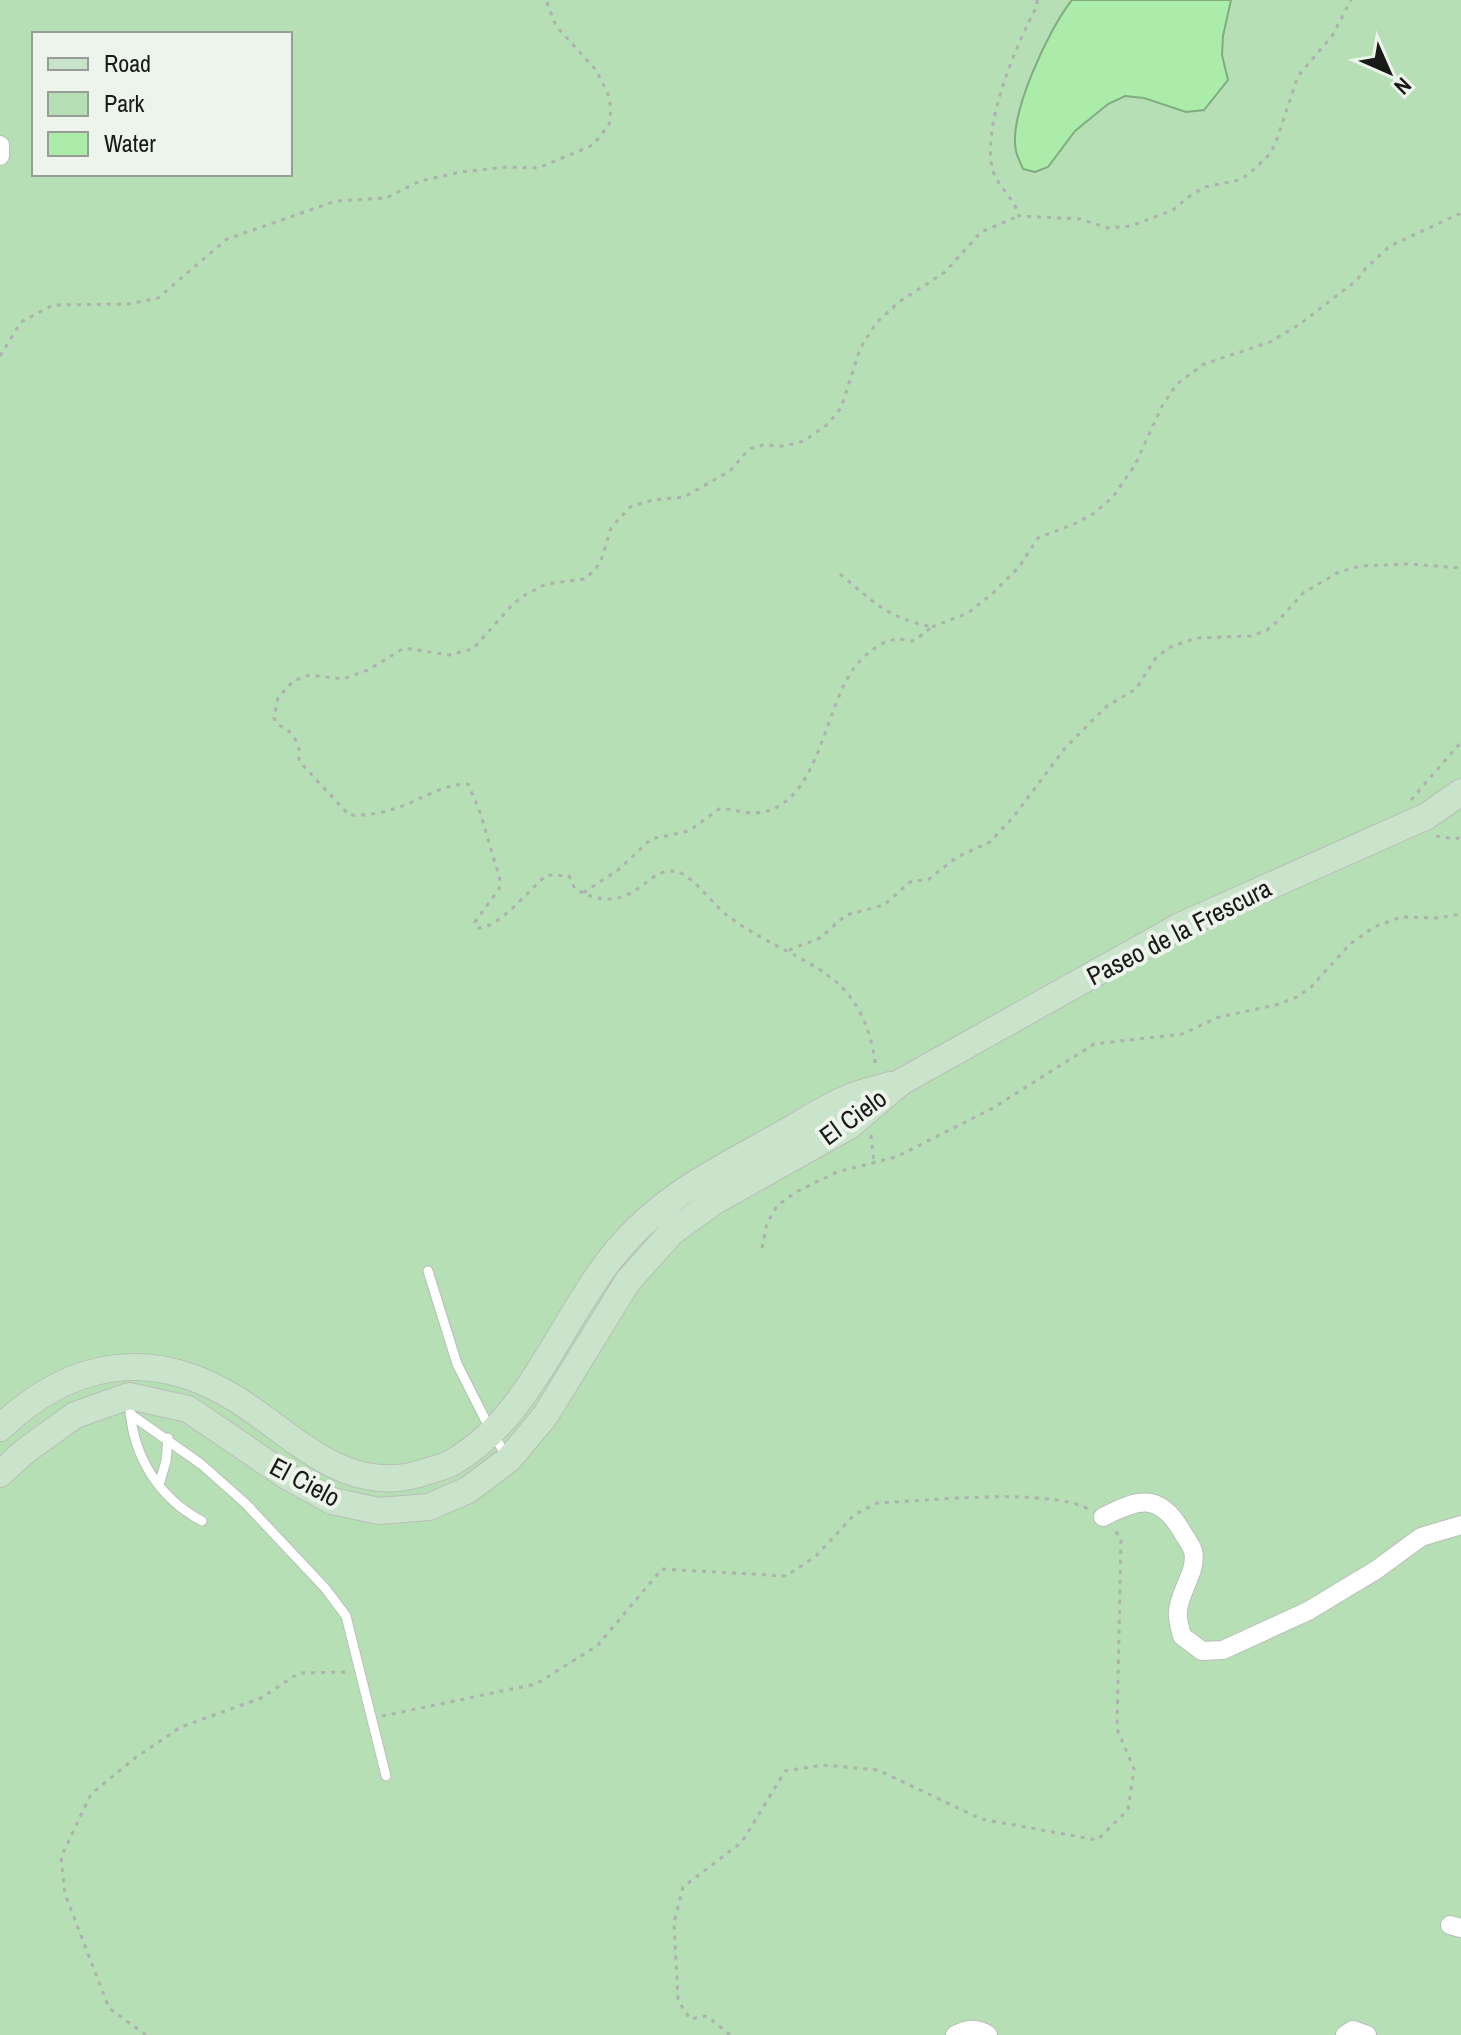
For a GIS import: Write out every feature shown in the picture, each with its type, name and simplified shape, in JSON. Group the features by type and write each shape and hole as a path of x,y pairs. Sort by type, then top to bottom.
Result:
{"street":[{"path":"0,145 0,156"},
{"name":"Paseo de la Frescura","path":"901,1082 1180,926 1427,816 1461,792"},
{"name":"El Cielo","path":"0,1428 59,1383 101,1369 142,1365 189,1377 235,1398 320,1459 345,1470 380,1478 415,1475 452,1463 492,1433 521,1396 610,1259 652,1213 715,1171 850,1097 901,1082"},
{"name":"El Cielo","path":"130,1405 188,1409 285,1475 332,1501 379,1511 429,1507 468,1490 509,1459 545,1416 628,1281 672,1232 715,1201 849,1126 901,1082"},
{"path":"0,1474 25,1451 75,1415 130,1405"},
{"path":"1103,1517 1129,1503 1160,1504 1170,1511 1193,1552 1192,1568 1178,1613 1182,1636 1202,1651 1223,1650 1308,1611 1376,1570 1421,1537 1461,1525"},
{"path":"955,2035 967,2029 981,2030 988,2035"},
{"path":"1345,2035 1353,2030 1367,2035"}],"lane":[{"path":"428,1271 457,1364 492,1433 509,1459"},
{"path":"126,1367 134,1440 143,1462 184,1512 202,1521"},
{"path":"130,1405 245,1503 325,1588 346,1616 386,1776"},
{"path":"159,1485 168,1438"}],"path":[{"path":"0,356 21,322 53,305 128,304 158,298 227,239 336,201 386,198 420,181 461,172 507,167 538,168 593,145 609,125 611,109 608,94 596,70 556,26 546,0"},
{"path":"1019,216 1016,206 996,178 991,156 995,117 1008,69 1037,0"},
{"path":"871,1091 876,1070 873,1046 860,1010 840,984 724,913 677,872 668,871 655,876 622,899 606,901 575,889 569,876 547,875 494,923 483,929 478,928 475,922 501,883 480,812 468,784 455,784 412,803 375,814 349,815 299,761 295,739 274,718 278,698 302,675 343,679 368,670 404,648 449,655 473,649 513,604 525,595 546,584 584,579 594,571 601,561 611,528 630,507 652,500 684,497 730,471 749,449 804,441 828,424 841,408 860,349 876,323 899,302 945,272 981,232 1019,216 1080,219 1108,228 1131,226 1173,210 1205,187 1239,180 1249,174 1275,145 1298,76 1332,36 1351,0"},
{"path":"583,893 618,870 651,839 689,831 719,809 757,813 793,795 804,780 843,685 869,652 897,639 911,641 932,627 968,613 1019,567 1038,538 1093,514 1113,497 1135,465 1162,406 1185,378 1204,364 1270,342 1300,324 1357,280 1390,246 1461,213"},
{"path":"789,950 820,938 846,915 884,905 910,882 929,879 957,857 990,842 1014,816 1065,748 1107,706 1136,689 1155,659 1168,648 1196,638 1251,636 1267,630 1303,593 1339,572 1360,566 1410,564 1461,568"},
{"path":"840,574 897,618 932,627"},
{"path":"1409,824 1407,806 1461,742"},
{"path":"762,1248 767,1223 777,1206 796,1192 837,1172 896,1157 993,1108 1094,1044 1182,1034 1219,1017 1276,1005 1297,997 1311,987 1350,944 1388,920 1461,914"},
{"path":"371,1718 536,1684 597,1646 662,1569 786,1576 816,1556 854,1515 877,1503 1034,1497 1075,1502 1103,1517 1121,1538 1117,1729 1134,1769 1128,1810 1097,1840 981,1819 878,1770 823,1765 785,1771 742,1842 683,1887 674,1923 678,2000 690,2019 707,2016 730,2035"},
{"path":"146,2035 109,2008 65,1894 61,1857 91,1794 135,1758 181,1727 261,1698 299,1673 360,1672"}],"green space":[{"path":"0,0 1461,0 1461,2035 0,2035"}],"water":[{"path":"1072,0 1231,0 1222,55 1228,80 1204,110 1186,112 1144,98 1125,96 1108,104 1075,131 1048,167 1035,172 1023,169 1015,136 1024,95 1052,30"}]}
